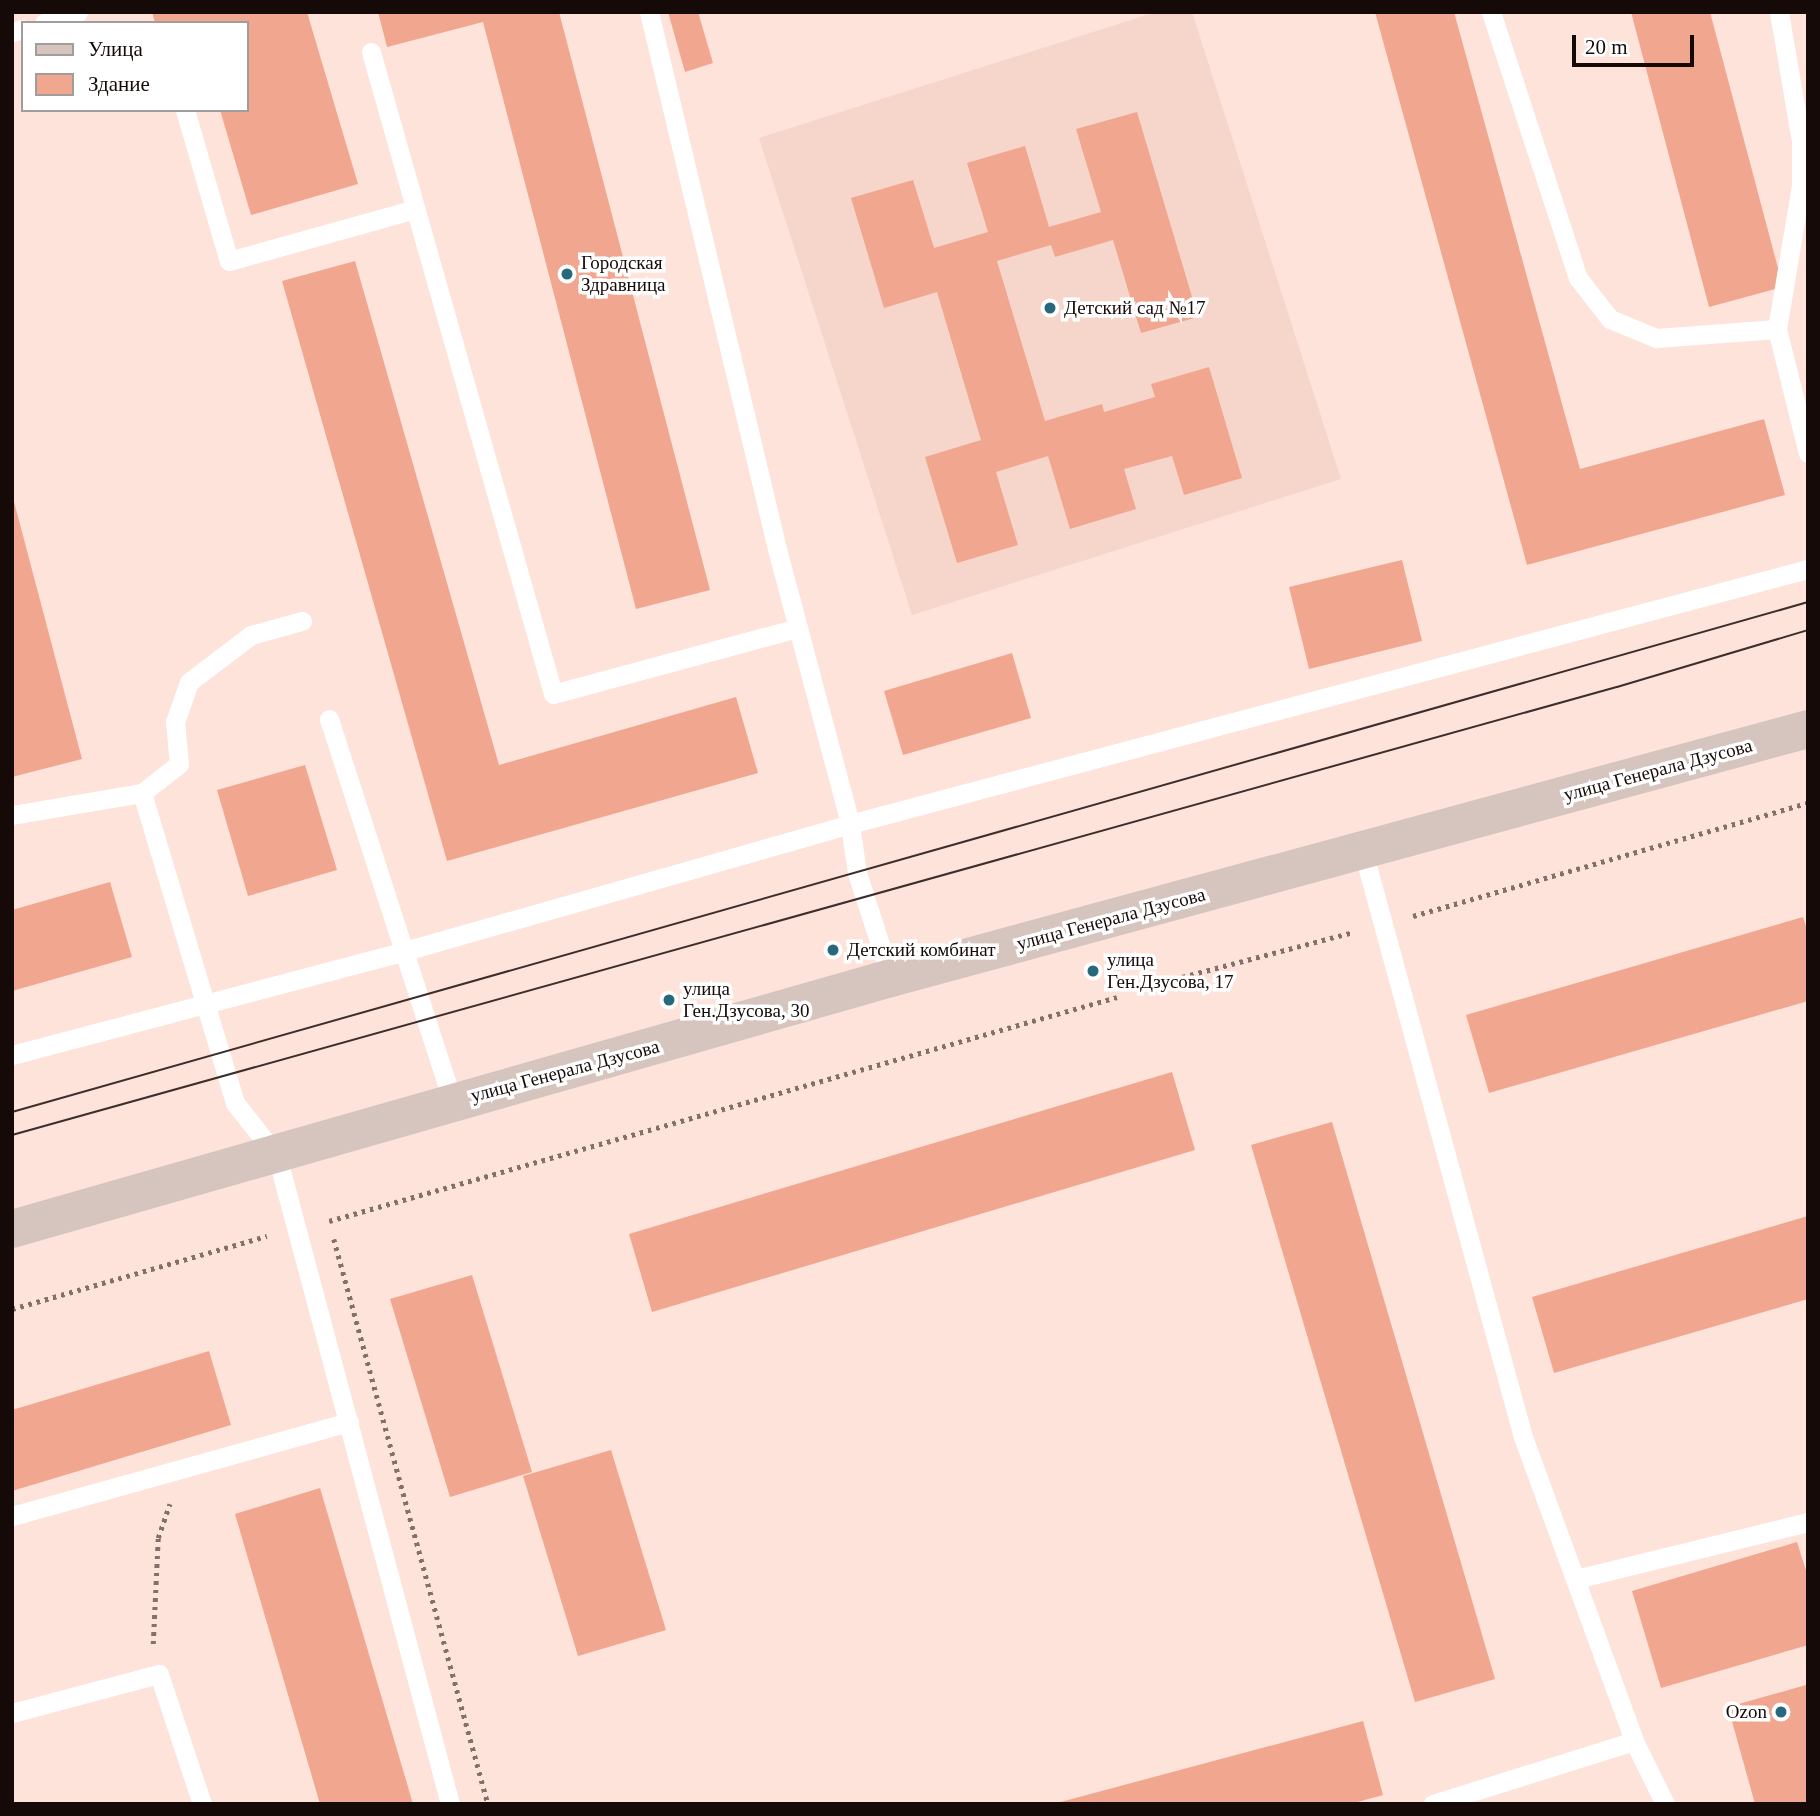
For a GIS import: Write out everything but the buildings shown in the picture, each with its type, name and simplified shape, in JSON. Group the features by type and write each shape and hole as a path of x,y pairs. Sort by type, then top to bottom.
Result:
{"street":[{"name":"улица Генерала Дзусова","path":"12,1229 277,1156 453,1102 891,978 1808,729"}],"lane":[{"path":"50,21 78,12"},
{"path":"649,12 798,628 850,824 857,873 891,978"},
{"path":"1491,12 1578,278 1611,319 1656,338 1777,329"},
{"path":"1779,12 1801,141 1801,185 1777,329 1808,453"},
{"path":"371,52 553,694 798,628"},
{"path":"186,112 229,261 415,209"},
{"path":"12,1055 405,951 850,824 1808,569"},
{"path":"12,815 142,793 179,764 175,722 189,682 251,635 302,621"},
{"path":"329,719 453,1102"},
{"path":"142,793 207,1002 235,1103 277,1156 450,1804"},
{"path":"1363,851 1385,923 1523,1437 1634,1741 1665,1804"},
{"path":"12,1516 349,1422"},
{"path":"1576,1579 1808,1522"},
{"path":"12,1713 159,1674 202,1804"},
{"path":"1433,1804 1634,1741"}],"path":[{"path":"1182,977 1385,923 1808,803"},
{"path":"488,1804 329,1218 1117,997"},
{"path":"12,1309 298,1228"},
{"path":"153,1676 158,1538 181,1470"}],"shaded area":[{"name":"Детский сад №17","path":"1156,12 1192,12 1341,479 912,615 759,138"}],"tram line":[{"path":"12,1112 1808,602"},
{"path":"12,1135 1617,687 1808,630"}],"place":[{"name":"Городская Здравница","path":"567,274"},
{"name":"Детский сад №17","path":"1050,308"},
{"name":"Детский комбинат","path":"833,950"},
{"name":"улица Ген.Дзусова, 17","path":"1093,971"},
{"name":"улица Ген.Дзусова, 30","path":"669,1000"},
{"name":"Ozon","path":"1781,1712"}]}
